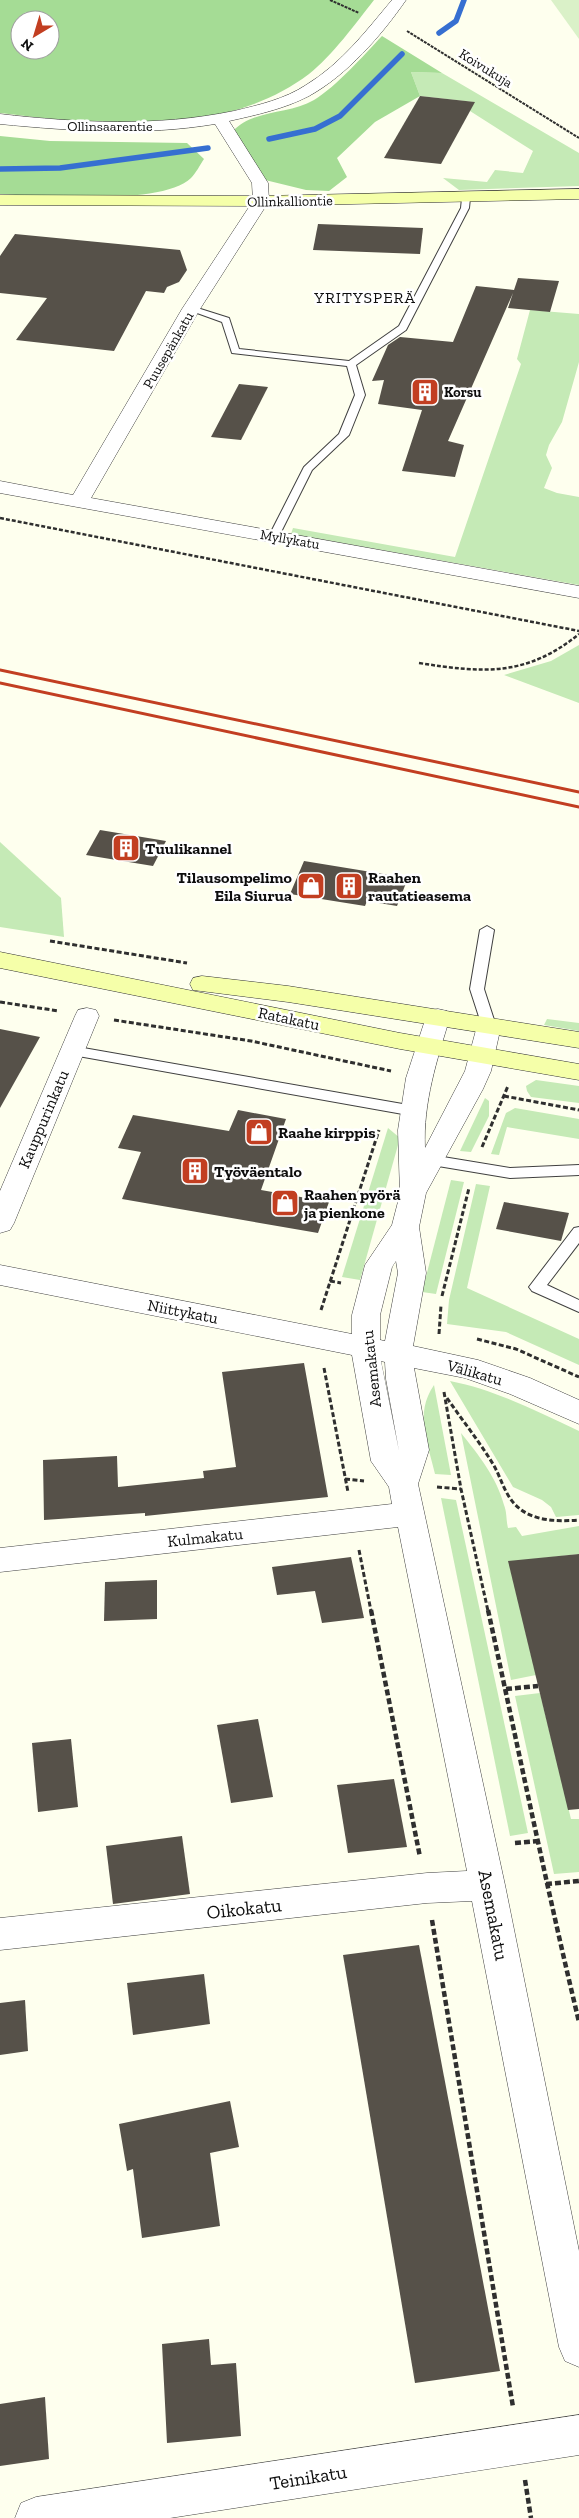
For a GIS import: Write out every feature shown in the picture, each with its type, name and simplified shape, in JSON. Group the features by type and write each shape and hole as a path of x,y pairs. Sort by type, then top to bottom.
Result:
{"main road":[{"name":"Ollinkalliontie","path":"0,200 261,201 466,198 579,194"},
{"name":"Ratakatu","path":"579,1040 288,994 0,960 400,1041 579,1072"}],"street":[{"name":"Ollinsaarentie","path":"0,119 59,126 126,128 187,124 220,119 282,102 312,88 340,67 399,0"},
{"path":"220,119 260,183 261,201"},
{"name":"Puusepänkatu","path":"79,501 191,309 261,201"},
{"name":"Myllykatu","path":"0,486 579,592"},
{"name":"Kauppurinkatu","path":"0,1223 87,1016"},
{"name":"Asemakatu","path":"413,1194 412,1130 414,1111 419,1078 438,1018"},
{"name":"Asemakatu","path":"489,1026 482,1056 470,1089 413,1194 405,1227 379,1265 366,1315 366,1348 368,1376 386,1461 406,1499 488,1885 579,2347"},
{"name":"Asemakatu","path":"405,1227 412,1273 400,1330 400,1379 414,1450 406,1499"},
{"name":"Niittykatu","path":"0,1275 366,1348"},
{"name":"Välikatu","path":"366,1348 439,1362 493,1376 579,1413"},
{"name":"Kulmakatu","path":"0,1560 353,1520 406,1499"},
{"name":"Oikokatu","path":"0,1934 426,1888 488,1885"},
{"name":"Teinikatu","path":"36,2518 579,2436"}],"lane":[{"path":"191,309 226,320 235,351 351,364 403,328 465,208 466,198"},
{"path":"274,536 308,469 344,434 360,395 351,364"},
{"path":"487,930 477,989 489,1026"},
{"path":"72,1050 414,1111"},
{"path":"431,1160 526,1174 579,1170"},
{"path":"579,1232 537,1287 579,1306"}],"path":[{"name":"Koivukuja","path":"330,0 380,23 408,31 579,138"},
{"path":"0,518 579,632 568,645 545,659 519,668 480,671 419,663"},
{"path":"0,1002 251,1041 419,1078"},
{"path":"400,1041 390,1071 386,1107 319,1314 318,1338 426,1888 531,2518"},
{"path":"516,1061 505,1097 475,1167 441,1302 439,1362 461,1489 506,1689 546,1884 579,2022"},
{"path":"470,1089 579,1110"},
{"path":"445,1396 493,1464 508,1496 522,1512 543,1520 563,1522 579,1520"},
{"path":"506,1689 538,1686"},
{"path":"546,1884 579,1881"}],"green space":[{"path":"0,0 374,0 352,29 318,67 275,95 238,109 200,118 160,122 119,123 0,113"},
{"path":"551,0 579,0 579,39"},
{"path":"382,36 442,73 411,72 420,96 375,122 337,158 347,177 329,191 306,190 261,179 232,132 250,119 304,105 314,100 341,79"},
{"path":"411,72 442,73 579,153 579,186 459,190 443,178 487,182 495,170 523,173 533,151 470,111 474,102 420,96"},
{"path":"0,136 50,141 187,143 204,159 191,178 176,187 155,193 100,197 0,194"},
{"path":"530,310 579,314 579,362 562,422 549,445 546,455 552,468 544,488 557,493 579,497 579,585 291,534 293,528 455,557 521,364 517,359"},
{"path":"579,645 579,703 504,675 551,661"},
{"path":"0,842 61,898 64,937 0,927"},
{"path":"547,1019 579,1023 579,1031 544,1025"},
{"path":"536,1080 579,1086 579,1103 531,1097 526,1086"},
{"path":"485,1098 489,1101 489,1116 471,1152 460,1151"},
{"path":"515,1108 579,1119 579,1139 507,1127 499,1155 491,1154 506,1113"},
{"path":"388,1128 400,1138 360,1280 342,1277"},
{"path":"451,1180 464,1182 436,1294 422,1292"},
{"path":"476,1184 490,1186 467,1288 579,1339 579,1365 506,1332 447,1324 449,1300"},
{"path":"450,1381 500,1396 579,1431 579,1515 556,1517 551,1507 542,1500 513,1487"},
{"path":"434,1385 451,1475 435,1474 426,1440 424,1429 425,1407"},
{"path":"461,1433 497,1485 505,1508 508,1528 516,1527 522,1536 579,1526 579,1554 509,1562 536,1675 511,1680"},
{"path":"441,1498 456,1500 528,1833 510,1836"},
{"path":"540,1693 571,1819 579,1819 579,1872 554,1874 515,1696"}],"building":[{"path":"420,96 475,102 441,164 384,158"},
{"path":"318,224 423,228 420,254 313,250"},
{"path":"15,234 180,250 187,270 179,282 167,287 164,293 146,291 114,351 16,340 47,298 0,293 0,256"},
{"name":"Korsu","path":"518,278 559,281 550,312 508,308 513,293 448,441 464,445 455,477 402,471 422,410 378,404 384,380 372,381 388,345 400,337 453,342 476,286 514,290"},
{"path":"239,384 268,387 241,440 211,437"},
{"name":"Tuulikannel","path":"100,830 166,841 153,866 86,855"},
{"name":"Raahen rautatieasema","path":"304,861 408,878 397,906 367,901 365,906 290,894"},
{"path":"0,1029 40,1037 0,1108"},
{"name":"Työväentalo","path":"238,1110 286,1119 261,1190 329,1202 318,1233 122,1199 141,1152 118,1148 133,1115 229,1131"},
{"path":"504,1202 569,1213 561,1241 496,1229"},
{"path":"304,1363 328,1497 145,1516 145,1513 44,1520 43,1460 117,1456 118,1487 204,1478 203,1471 236,1467 222,1372"},
{"path":"579,1554 579,1809 568,1810 508,1561"},
{"path":"351,1557 364,1618 322,1623 315,1591 277,1595 272,1567"},
{"path":"157,1580 157,1619 104,1621 105,1582"},
{"path":"258,1719 273,1797 231,1803 217,1725"},
{"path":"71,1739 78,1807 38,1812 32,1743"},
{"path":"394,1779 407,1847 348,1853 337,1785"},
{"path":"182,1836 190,1894 113,1904 106,1846"},
{"path":"419,1945 500,2371 415,2383 343,1955"},
{"path":"204,1974 210,2024 133,2035 127,1983"},
{"path":"25,2000 28,2051 0,2055 0,2003"},
{"path":"230,2101 239,2147 210,2153 220,2226 142,2238 133,2169 127,2171 119,2124"},
{"path":"209,2339 211,2365 236,2363 241,2436 167,2443 162,2344"},
{"path":"45,2397 49,2459 0,2466 0,2404"}],"waterway":[{"path":"439,33 456,21 464,0"},
{"path":"269,139 315,129 340,116 402,54"},
{"path":"0,169 60,168 208,148"}],"railway":[{"path":"0,670 579,792"},
{"path":"0,683 579,807"}],"place":[{"name":"Korsu","path":"425,392"},
{"name":"Tuulikannel","path":"126,848"},
{"name":"Tilausompelimo Eila Siurua","path":"311,886"},
{"name":"Raahen rautatieasema","path":"349,886"},
{"name":"Raahe kirppis","path":"259,1132"},
{"name":"Työväentalo","path":"195,1171"},
{"name":"Raahen pyörä ja pienkone","path":"285,1203"}],"district":[{"name":"YRITYSPERÄ","path":"365,297"}]}
